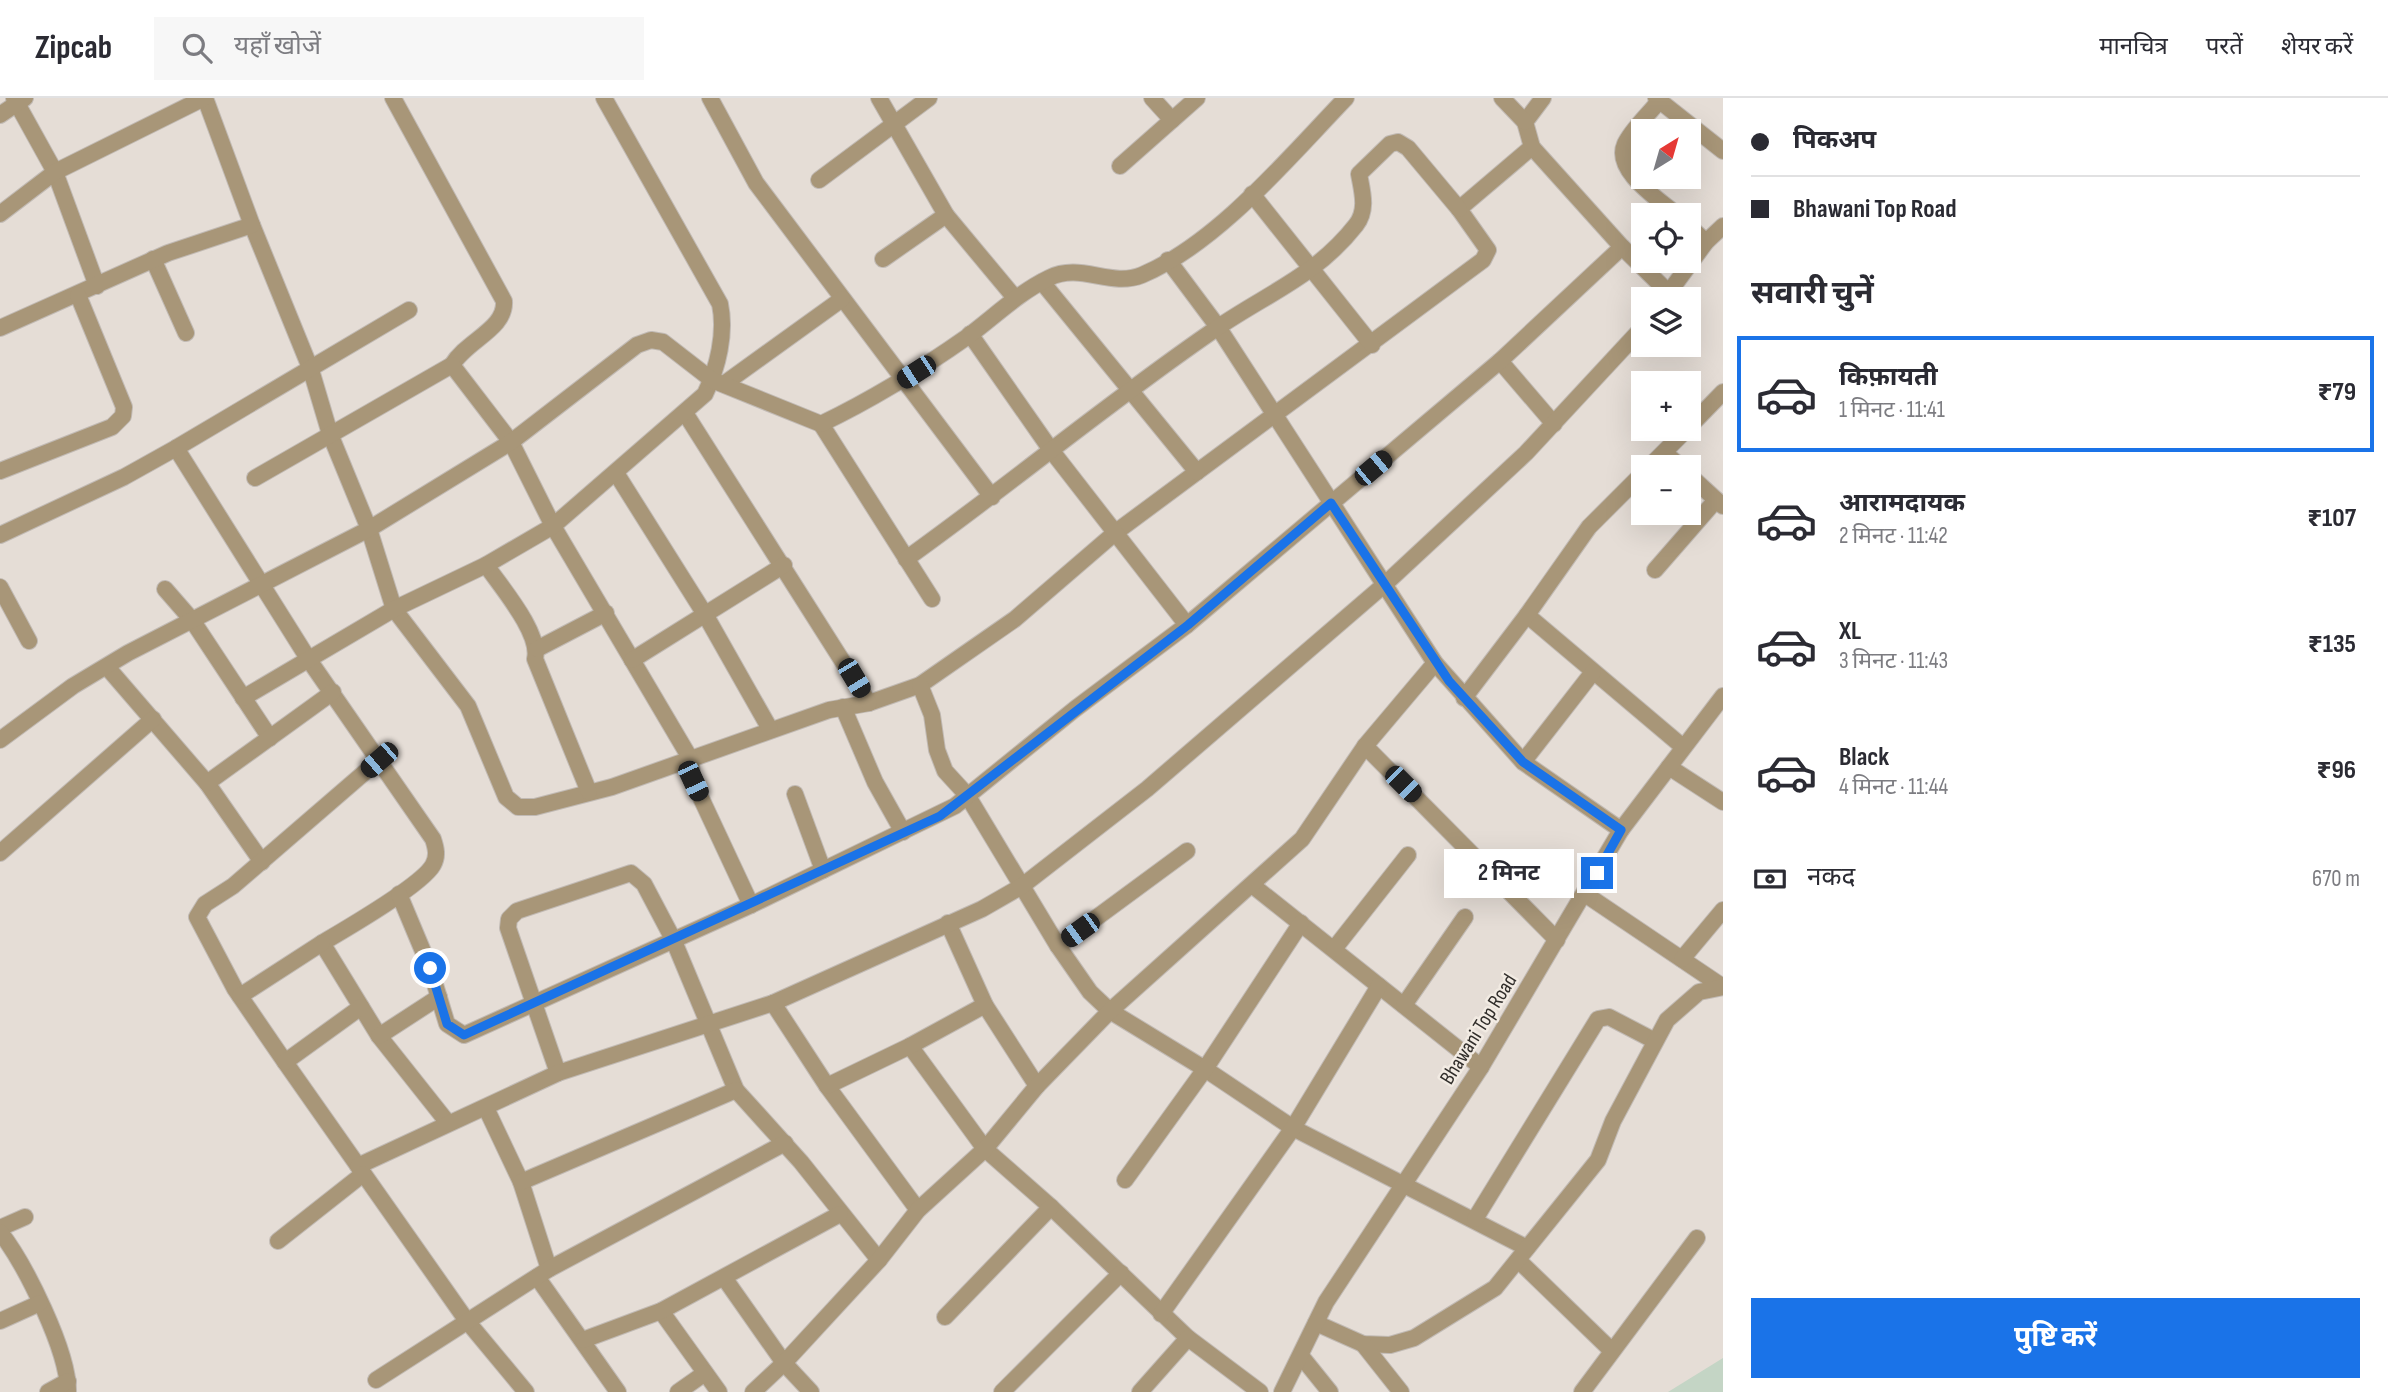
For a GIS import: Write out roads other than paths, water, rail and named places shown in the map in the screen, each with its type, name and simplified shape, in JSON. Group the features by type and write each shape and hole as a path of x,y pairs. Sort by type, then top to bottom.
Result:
{"street":[{"path":"0,214 55,172 205,98 252,225 311,370 330,434 369,529 394,609 468,706 506,797 518,807 535,807 612,787 770,730 869,703 920,685 1015,619 1116,533 1274,413 1372,345 1483,260 1488,250 1459,209 1408,148 1398,142 1390,144 1359,174 1364,201 1363,214 1357,224 1312,270 1218,327 1051,450 992,498 906,559"},
{"path":"256,478 452,365 466,346 497,324 505,312 504,301 393,98"},
{"path":"604,98 720,304 724,324 718,382"},
{"path":"710,98 756,183 992,498"},
{"path":"879,98 947,215 1015,298"},
{"path":"819,180 929,98"},
{"path":"1152,98 1172,120"},
{"path":"1120,166 1197,98"},
{"path":"821,424 902,381 970,334 1015,298 1067,270 1098,277 1139,276 1168,260 1213,229 1252,194 1346,98"},
{"path":"1502,98 1525,122 1532,147 1658,287"},
{"path":"1525,122 1543,98"},
{"path":"1664,203 1627,169 1622,156 1626,144 1657,99 1723,151"},
{"path":"0,115 19,100 55,172 97,286"},
{"path":"1459,209 1532,147"},
{"path":"1252,194 1372,345"},
{"path":"883,259 947,215"},
{"path":"0,328 153,259 252,225"},
{"path":"1673,287 1706,242 1723,226"},
{"path":"1701,237 1706,242"},
{"path":"399,894 430,968 447,1024 464,1035 940,816 1188,625 1500,360 1622,247"},
{"path":"153,259 186,333"},
{"path":"1168,260 1218,327 1435,663 1523,762 1621,830"},
{"path":"1042,282 1196,472"},
{"path":"0,471 112,427 123,416 124,407 78,295"},
{"path":"243,698 394,609 486,565 553,526 617,473 718,382 842,299"},
{"path":"0,535 124,477 311,370 409,310"},
{"path":"970,334 1051,450 1188,625"},
{"path":"0,740 43,706 107,667 225,601 262,586 369,529 510,442 637,345 651,340 663,342 718,382 821,424 932,599"},
{"path":"278,1241 360,1170 448,1123 558,1073 773,1003 982,909 1023,886 1147,789 1384,585 1554,424 1631,340"},
{"path":"1500,360 1554,424"},
{"path":"452,365 510,442 553,526 690,758 693,781 751,905"},
{"path":"1701,415 1723,392"},
{"path":"685,413 784,565 869,703"},
{"path":"1663,455 1676,441"},
{"path":"176,448 309,660 433,839 437,852 432,866 399,894 240,996"},
{"path":"617,473 706,616 770,730"},
{"path":"1464,698 1589,527 1631,484"},
{"path":"1655,570 1720,503 1701,486"},
{"path":"486,565 530,630 537,649 535,659 589,792"},
{"path":"632,660 784,565"},
{"path":"0,587 29,641"},
{"path":"165,589 192,620 270,738"},
{"path":"537,649 606,614"},
{"path":"1527,615 1683,747"},
{"path":"753,1392 784,1363 879,1260 918,1210 985,1149 1037,1086 1110,1011 1302,839 1365,746 1435,663"},
{"path":"107,667 207,783 262,862"},
{"path":"1523,762 1593,672"},
{"path":"920,685 932,715 937,750 945,771 967,795 1058,946 1090,992 1110,1011 1205,1069 1293,1129 1403,1186 1475,1219 1523,1254 1611,1350"},
{"path":"207,783 333,692"},
{"name":"Bhawani Top Road","path":"1282,1392 1316,1323 1481,1067 1621,830 1723,696"},
{"path":"843,708 876,782 903,832"},
{"path":"0,853 153,719"},
{"path":"1365,746 1557,940"},
{"path":"379,760 262,862 205,904 197,918 240,996 360,1170 467,1321 527,1392"},
{"path":"1669,767 1723,802"},
{"path":"795,794 823,870"},
{"path":"1058,946 1187,851"},
{"path":"1334,950 1408,855"},
{"path":"558,1073 508,928 509,919 517,911 631,873 643,884 673,939 736,1090 785,1143 879,1260"},
{"path":"1252,886 1481,1067"},
{"path":"1585,894 1723,987"},
{"path":"1682,960 1723,910"},
{"path":"1404,1005 1465,917"},
{"path":"948,923 985,1005 1037,1086"},
{"path":"1125,1181 1205,1069 1301,923"},
{"path":"322,943 379,1036 448,1123"},
{"path":"1161,1314 1293,1129 1380,986"},
{"path":"1316,1323 1363,1345 1390,1345 1414,1338 1495,1288 1598,1160 1613,1121 1667,1020 1699,992 1723,987"},
{"path":"379,1036 439,997"},
{"path":"773,1003 827,1086 918,1210"},
{"path":"827,1086 910,1046 985,1005"},
{"path":"285,1062 361,1007"},
{"path":"1475,1219 1598,1019 1609,1017 1655,1041"},
{"path":"910,1046 985,1149 1051,1206 1188,1338 1260,1392"},
{"path":"521,1182 736,1090"},
{"path":"486,1108 521,1182 543,1273 618,1392"},
{"path":"376,1380 543,1273 785,1143"},
{"path":"945,1317 1051,1206"},
{"path":"583,1340 661,1311 725,1279 840,1214"},
{"path":"25,1217 0,1230 17,1254 40,1303 68,1387 47,1392"},
{"path":"1582,1392 1697,1238"},
{"path":"1002,1392 1121,1273"},
{"path":"725,1279 784,1363 811,1392"},
{"path":"0,1321 40,1303"},
{"path":"661,1311 719,1392"},
{"path":"1140,1392 1188,1338"},
{"path":"1363,1345 1401,1392"},
{"path":"1301,1356 1330,1392"},
{"path":"678,1392 705,1373"}]}
